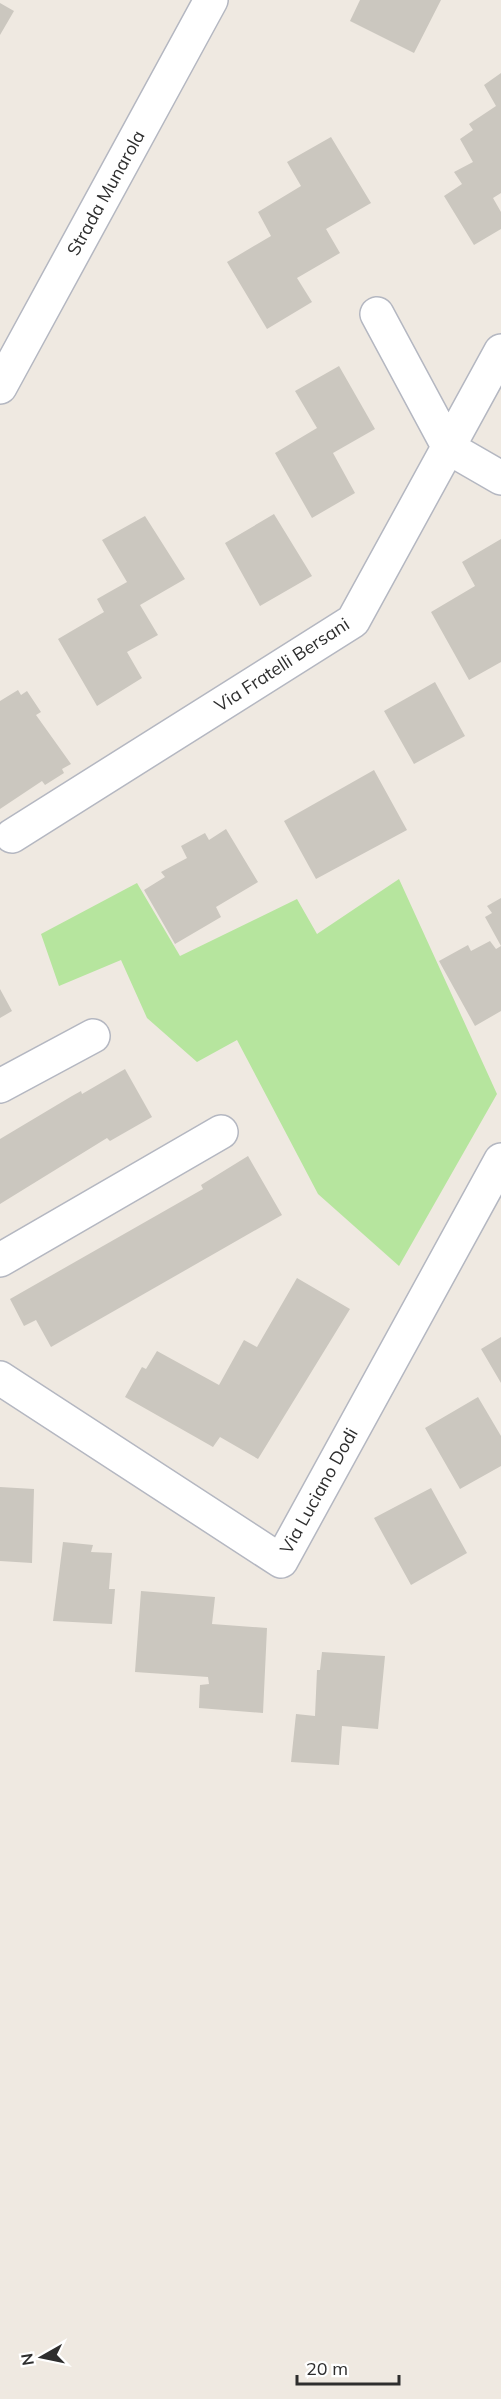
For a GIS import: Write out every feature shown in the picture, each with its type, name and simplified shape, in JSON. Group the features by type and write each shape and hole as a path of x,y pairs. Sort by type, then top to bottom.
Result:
{"street":[{"name":"Strada Munarola","path":"0,387 211,0"},
{"path":"377,314 449,448 501,478"},
{"name":"Via Fratelli Bersani","path":"12,836 353,621 501,351"},
{"path":"0,1086 93,1036"},
{"path":"0,1260 221,1132"},
{"name":"Via Luciano Dodi","path":"0,1378 281,1561 501,1160"}],"green space":[{"path":"399,879 497,1094 399,1266 318,1194 237,1040 197,1062 147,1018 121,960 59,986 41,934 137,883 180,956 297,899 317,934"}],"building":[{"path":"360,0 441,0 414,53 350,21"},
{"path":"0,3 14,11 0,35"},
{"path":"501,73 501,193 493,198 501,212 501,229 474,245 444,196 462,184 454,172 473,162 460,139 473,130 469,124 496,106 484,85"},
{"path":"331,137 371,203 326,229 340,253 297,278 312,302 267,329 227,262 271,236 258,212 301,186 287,162"},
{"path":"339,366 375,429 333,453 355,493 312,518 275,453 317,428 295,391"},
{"path":"274,514 312,576 260,606 225,543"},
{"path":"145,516 185,579 140,605 158,635 127,652 142,678 97,706 58,639 104,612 97,599 127,582 102,540"},
{"path":"501,539 501,662 469,680 431,612 475,586 462,562"},
{"path":"435,682 465,736 414,764 384,711"},
{"path":"18,690 21,695 27,691 41,712 36,715 71,764 62,769 64,773 45,785 42,781 0,809 0,701"},
{"path":"374,770 407,830 316,879 284,821"},
{"path":"226,829 258,882 216,907 221,917 175,944 144,890 165,877 161,872 187,858 181,846 205,833 209,840"},
{"path":"501,898 501,946 485,917 492,913 487,906"},
{"path":"490,941 496,949 501,946 501,1011 475,1026 439,961 468,945 471,951"},
{"path":"0,989 12,1011 0,1018"},
{"path":"125,1069 152,1117 110,1141 107,1138 0,1204 0,1139 72,1096 81,1091 82,1094"},
{"path":"248,1156 282,1215 51,1347 36,1320 24,1326 10,1299 203,1189 201,1185"},
{"path":"297,1278 350,1309 258,1459 220,1437 213,1447 125,1397 142,1367 146,1369 157,1351 219,1385 244,1340 257,1347"},
{"path":"501,1337 501,1383 481,1349"},
{"path":"478,1397 501,1436 501,1466 460,1489 425,1428"},
{"path":"0,1487 34,1489 32,1563 0,1561"},
{"path":"431,1488 467,1553 411,1585 374,1518"},
{"path":"63,1542 93,1545 91,1552 112,1553 109,1589 115,1589 112,1624 53,1621"},
{"path":"141,1591 215,1597 212,1624 267,1628 263,1713 199,1708 200,1685 209,1684 208,1677 135,1672"},
{"path":"322,1652 385,1656 378,1729 342,1726 339,1765 291,1762 296,1714 315,1716 317,1670 320,1670"}]}
